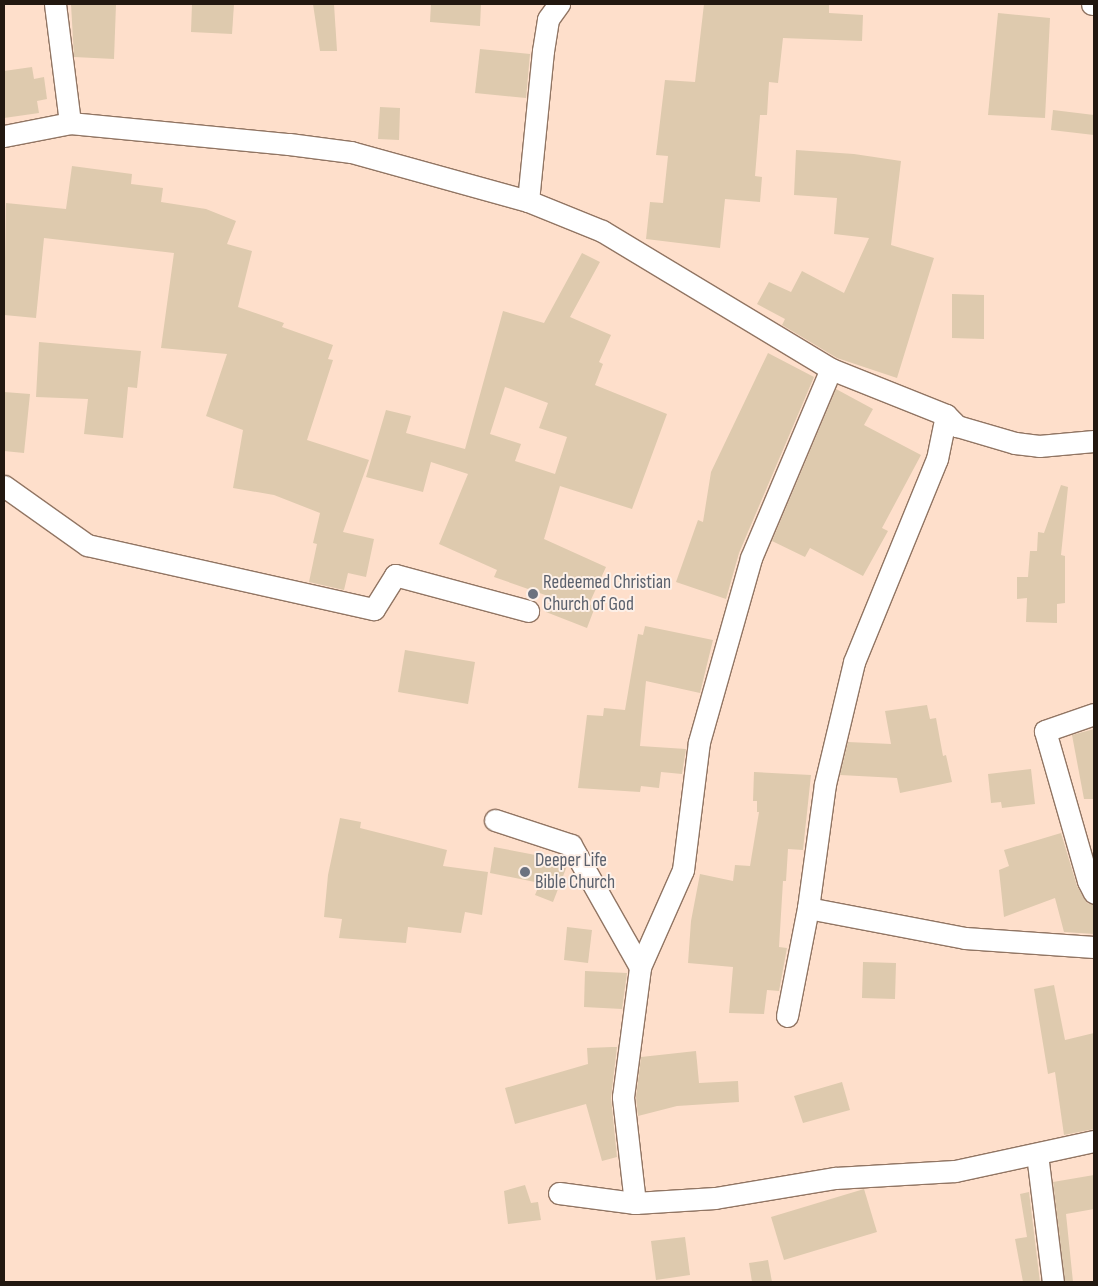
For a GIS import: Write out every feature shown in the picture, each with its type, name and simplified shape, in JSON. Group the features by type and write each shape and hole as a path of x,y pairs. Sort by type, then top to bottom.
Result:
{"street":[{"path":"55,4 70,123"},
{"path":"528,201 543,51 548,19 558,4"},
{"path":"4,136 70,123 351,152 528,201 602,231 831,369 946,415 956,426 1015,443 1049,446 1094,441"},
{"path":"635,1203 623,1097 640,967 683,870 699,742 751,558 831,369"},
{"path":"787,1016 808,908 826,784 854,662 937,459 946,415"},
{"path":"4,486 87,545 374,609 395,575 528,611"},
{"path":"1094,714 1045,731 1088,881 1094,892"},
{"path":"495,820 571,845 640,967"},
{"path":"808,908 965,938 1094,947"},
{"path":"559,1193 635,1203 715,1198 835,1178 955,1171 1094,1141"},
{"path":"1038,1154 1053,1282"}],"building":[{"path":"71,4 116,4 114,59 74,57"},
{"path":"192,4 234,4 232,34 191,32"},
{"path":"313,4 334,4 337,51 320,51"},
{"path":"431,4 481,4 480,26 430,22"},
{"path":"704,4 829,4 829,13 863,15 862,41 783,38 778,83 769,82 767,115 760,115 755,176 762,177 760,202 725,199 720,248 646,239 650,202 663,203 668,156 656,155 665,80 695,82"},
{"path":"998,13 1050,18 1045,118 988,115"},
{"path":"480,49 530,54 526,98 475,93"},
{"path":"32,67 34,79 44,77 47,99 37,101 39,113 4,118 4,71"},
{"path":"380,107 400,108 399,140 378,139"},
{"path":"1053,110 1094,115 1094,135 1051,130"},
{"path":"796,150 854,154 901,161 891,245 934,258 897,378 837,358 782,325 785,319 757,304 769,282 791,292 802,271 844,293 869,238 834,234 837,198 794,195"},
{"path":"72,166 132,174 131,184 163,188 161,202 206,209 236,221 227,244 252,251 238,307 284,323 282,327 333,345 328,359 333,360 307,440 369,460 343,532 374,539 366,577 348,573 344,590 309,582 317,544 313,543 320,513 274,495 233,488 243,430 206,416 227,354 161,348 174,253 44,238 36,318 4,315 6,203 66,209"},
{"path":"582,253 600,262 570,317 611,335 599,362 603,364 595,385 667,414 632,509 560,486 544,539 606,567 589,604 595,607 587,628 546,612 551,597 494,577 497,570 439,544 468,474 431,462 423,492 366,477 386,410 411,416 406,433 465,449 503,311 544,323","holes":["505,387 548,403 539,428 567,437 555,474 515,461 521,444 490,434"]},
{"path":"952,294 984,295 984,339 952,338"},
{"path":"39,342 141,351 137,388 128,387 123,438 84,434 88,399 36,397"},
{"path":"768,353 814,377 739,553 726,599 676,582 698,520 703,522 711,472"},
{"path":"836,389 873,409 864,425 921,455 882,528 888,531 863,576 810,548 805,557 772,541"},
{"path":"4,392 30,394 24,453 4,451"},
{"path":"1061,485 1068,487 1061,555 1065,556 1065,603 1057,604 1057,623 1026,622 1027,598 1017,599 1017,577 1028,577 1030,551 1037,551 1038,532 1044,533"},
{"path":"645,626 713,640 700,693 646,681 640,746 686,749 682,774 661,772 659,788 641,786 640,792 578,788 587,715 603,716 604,708 625,710 638,634 643,635"},
{"path":"405,650 475,662 468,704 398,692"},
{"path":"927,705 930,719 936,718 943,756 946,755 952,782 900,793 897,778 840,775 848,742 891,744 885,711"},
{"path":"1094,729 1094,799 1084,799 1072,735"},
{"path":"1031,769 1035,804 1002,808 1001,802 991,803 988,774"},
{"path":"754,772 811,775 803,850 788,849 786,881 783,881 779,947 787,948 779,991 767,990 764,1014 729,1013 733,967 688,963 691,921 700,874 733,881 735,865 750,866 759,812 757,812 757,801 753,801"},
{"path":"340,818 361,822 360,828 447,850 443,866 488,872 482,915 465,912 461,933 408,927 406,943 339,938 342,919 324,917 328,875"},
{"path":"1061,833 1077,886 1087,903 1094,905 1094,934 1064,932 1055,898 1004,917 999,870 1009,866 1004,850"},
{"path":"494,847 546,857 567,866 553,902 535,895 540,883 490,873"},
{"path":"567,927 592,930 588,963 564,960"},
{"path":"863,962 896,963 895,999 862,998"},
{"path":"585,971 627,973 622,1009 584,1007"},
{"path":"1054,985 1065,1040 1094,1033 1094,1129 1064,1135 1055,1072 1048,1074 1034,989"},
{"path":"617,1047 611,1098 617,1157 602,1161 586,1104 515,1124 505,1088 588,1064 587,1048"},
{"path":"696,1051 699,1083 738,1081 739,1102 677,1106 638,1116 636,1097 641,1057"},
{"path":"842,1082 850,1110 803,1123 794,1096"},
{"path":"1094,1175 1094,1209 1066,1214 1073,1282 1065,1282 1053,1182"},
{"path":"525,1185 531,1203 538,1202 541,1220 508,1224 504,1191"},
{"path":"864,1189 877,1232 784,1260 771,1217"},
{"path":"1029,1192 1040,1282 1023,1282 1015,1239 1027,1237 1020,1194"},
{"path":"685,1237 690,1275 656,1280 651,1241"},
{"path":"768,1260 772,1282 752,1282 749,1263"}],"place":[{"name":"Redeemed Christian Church of God","path":"533,594"},
{"name":"Deeper Life Bible Church","path":"525,872"}]}
